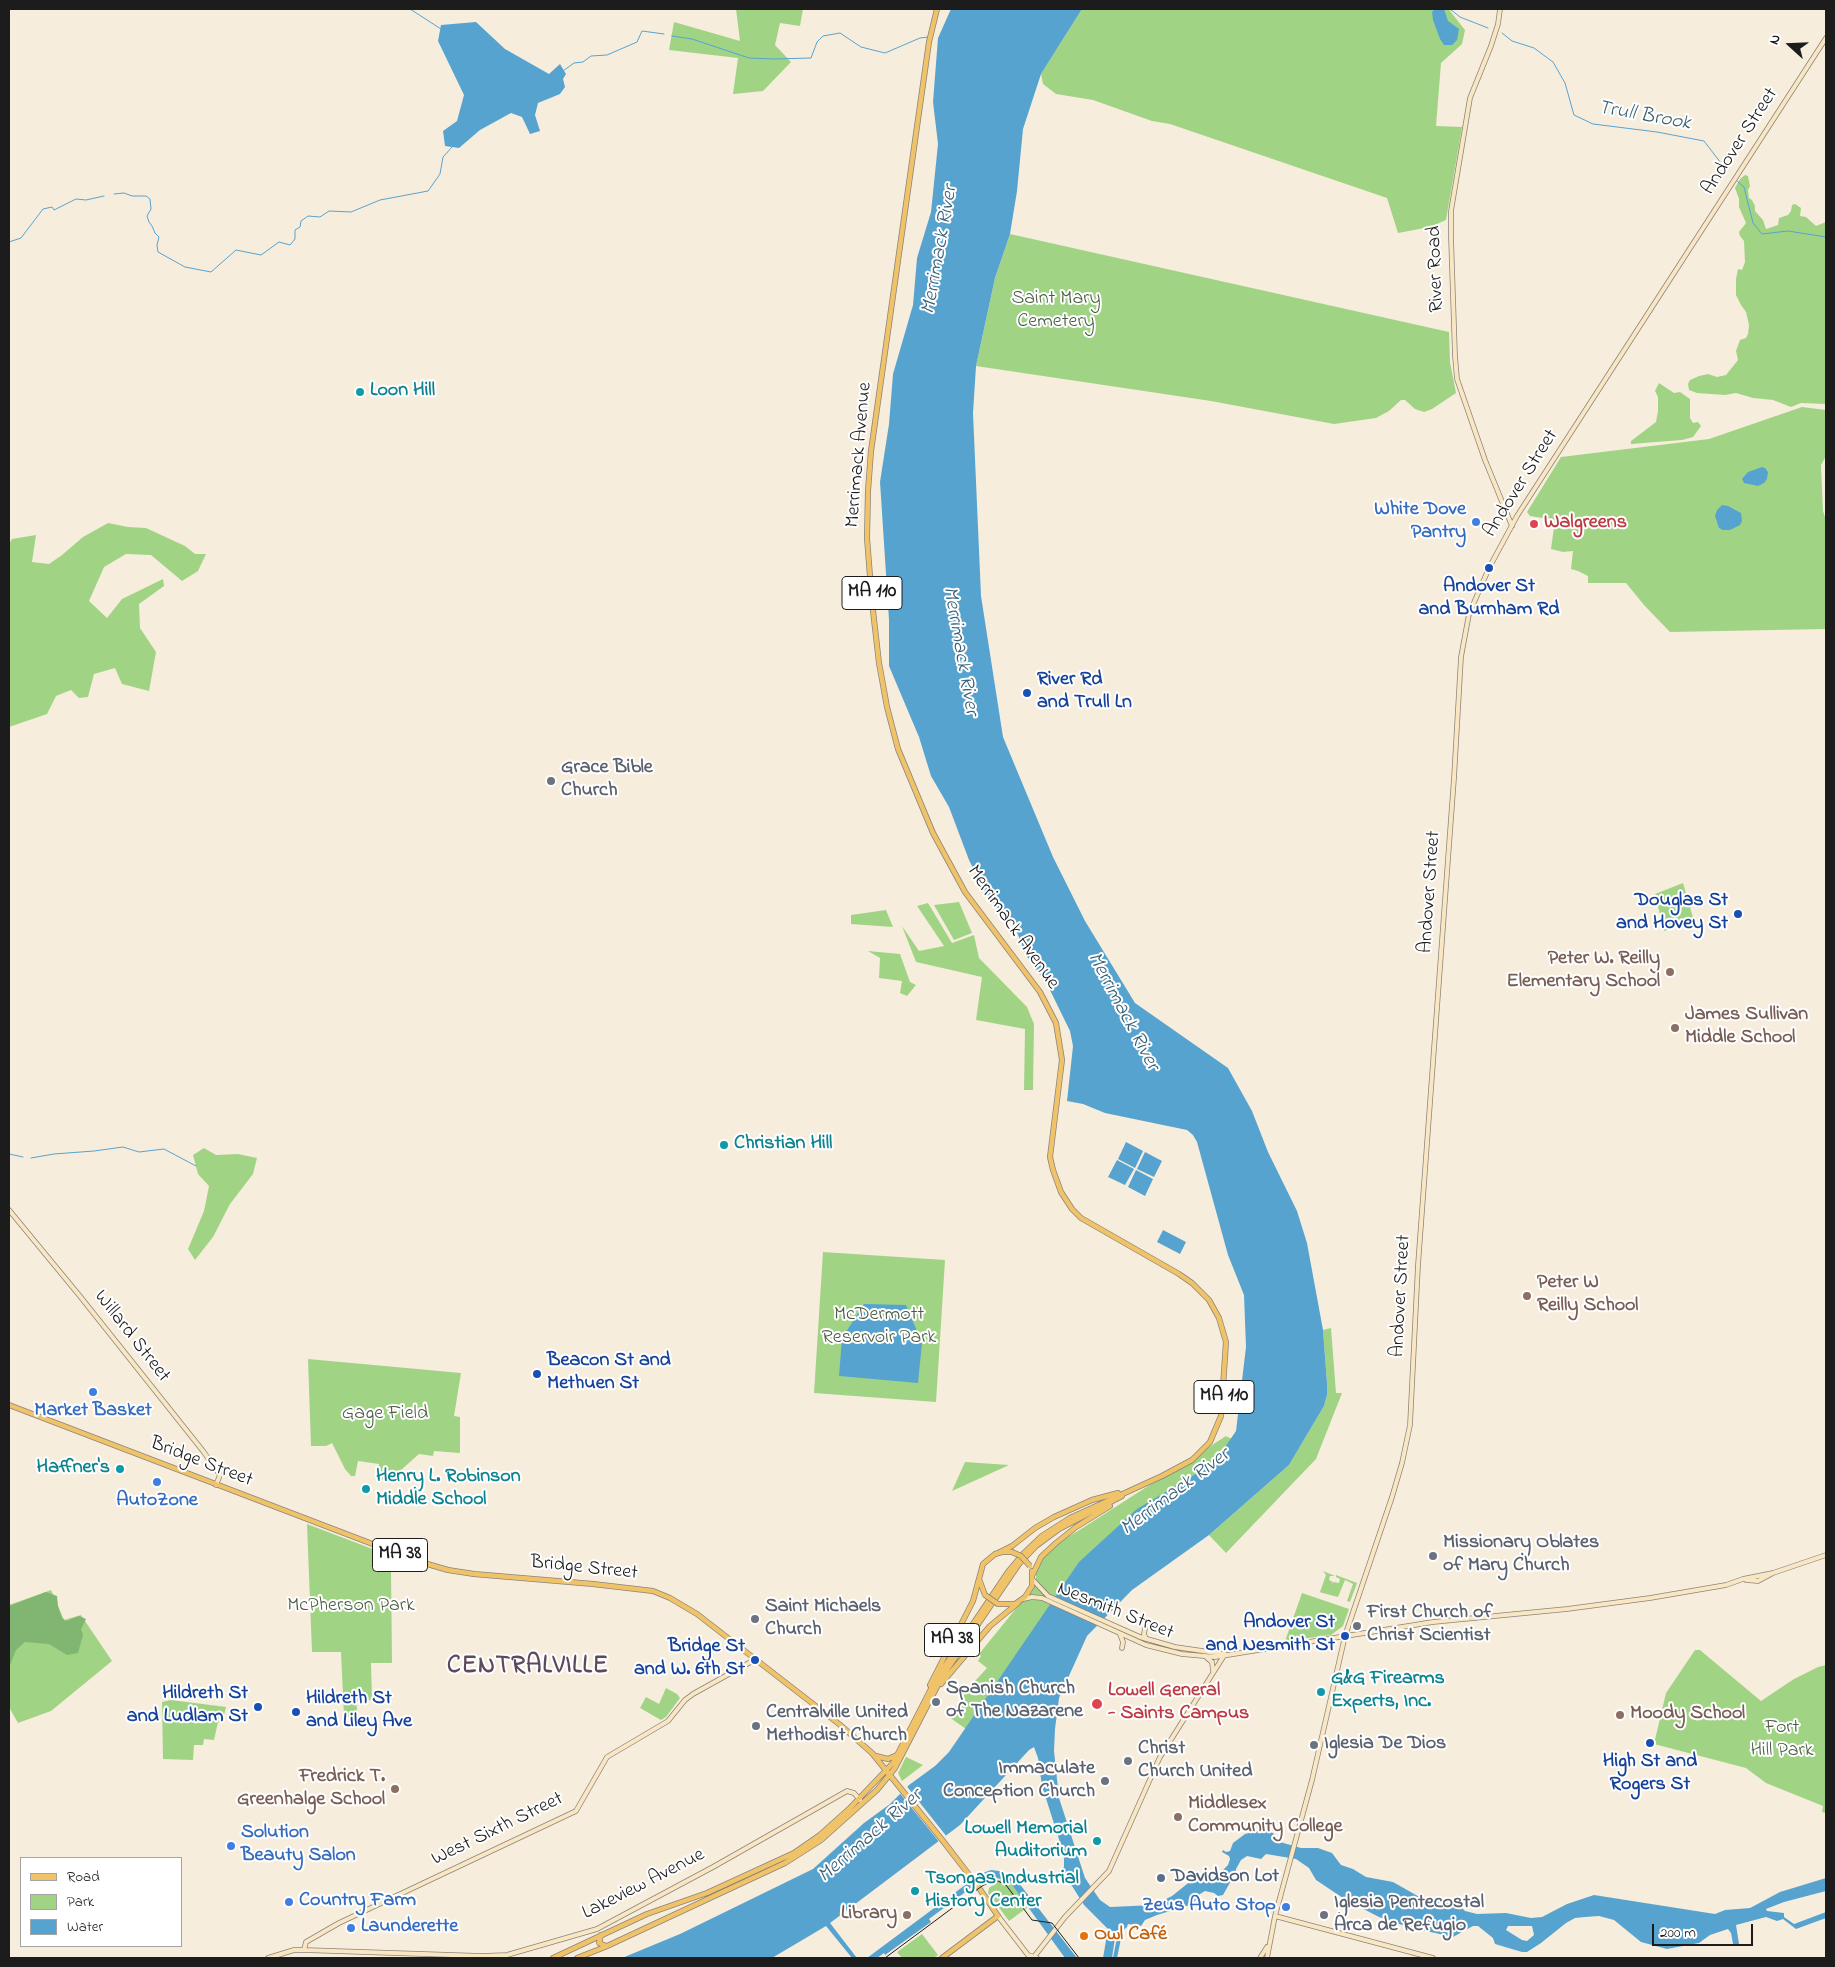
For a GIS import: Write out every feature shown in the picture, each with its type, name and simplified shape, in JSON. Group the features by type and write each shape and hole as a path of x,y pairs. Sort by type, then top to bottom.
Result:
{"main road":[{"name":"Merrimack Avenue","path":"937,9 930,33 871,451 868,491 868,554 879,663 887,707 898,749 933,833 965,892 1040,992 1056,1023 1062,1060 1050,1157 1058,1185 1072,1209 1081,1218 1172,1269 1192,1283 1213,1306 1219,1318 1224,1335 1226,1356 1223,1404 1220,1423 1214,1436 1206,1447 1192,1460 1141,1486"},
{"name":"River Road","path":"1500,9 1492,46 1470,98 1450,211 1457,379 1485,460 1512,526"},
{"name":"Andover Street","path":"1268,1945 1312,1781 1345,1636 1392,1497 1410,1425 1418,1265 1462,657 1464,634 1471,608 1488,568 1512,526 1826,38"},
{"name":"Willard Street","path":"9,1210 203,1451 220,1475 216,1485"},
{"name":"Bridge Street","path":"9,1404 408,1558 448,1570 653,1591 670,1598 697,1614 756,1659 846,1730 873,1754 943,1840 1028,1955 1035,1958"},
{"name":"MA 110","path":"980,1575 986,1561 1012,1546 1042,1524 1101,1498 1141,1486"},
{"name":"MA 110","path":"1033,1574 1042,1557 1062,1538 1141,1486"},
{"path":"933,1693 1011,1574 1032,1551 1064,1525 1141,1486"},
{"path":"922,1704 944,1667 1008,1572 1029,1548 1049,1531 1070,1518 1141,1486"},
{"path":"980,1575 980,1584 985,1595 998,1604 1006,1606 1021,1601 1031,1589 1033,1574 1030,1566 1022,1556 1012,1552 998,1553"},
{"path":"1773,1572 1826,1555"},
{"name":"Nesmith Street","path":"1738,1581 1758,1581 1773,1572"},
{"name":"Nesmith Street","path":"1033,1580 1047,1598 1120,1634 1164,1650 1215,1657 1463,1618 1540,1612 1612,1603 1706,1588 1773,1572"},
{"name":"MA 38","path":"898,1754 941,1660 974,1598 980,1575"},
{"name":"Nesmith Street","path":"1021,1601 1035,1597 1047,1598 1148,1640 1182,1648 1225,1654"},
{"name":"MA 38","path":"888,1773 905,1752 933,1693 990,1626 1021,1601"},
{"path":"1145,1628 1144,1634 1148,1640"},
{"path":"1120,1634 1123,1642 1122,1648"},
{"path":"1035,1958 1056,1929 1109,1871 1160,1757 1225,1654"},
{"path":"1203,1656 1212,1662 1211,1675"},
{"name":"West Sixth Street","path":"304,1950 306,1942 339,1923 576,1811 607,1757 668,1721 685,1700 693,1694 756,1659"},
{"path":"873,1754 887,1759 898,1754"},
{"path":"578,1958 799,1855 821,1840 863,1803 888,1773 898,1754"},
{"path":"553,1958 646,1914 716,1889 789,1856 820,1835 888,1773"},
{"name":"Lakeview Avenue","path":"268,1958 294,1950 498,1957 597,1929 847,1791 854,1793 859,1798"},
{"path":"859,1798 863,1803"},
{"path":"942,1958 998,1916"},
{"path":"1275,1916 1433,1958"},
{"path":"635,1920 640,1923 640,1930"},
{"path":"601,1935 600,1943 607,1946"},
{"path":"1260,1958 1268,1945"},
{"path":"1267,1958 1268,1945"},
{"path":"356,1952 359,1958"}],"green space":[{"path":"736,9 803,9 800,26 780,23 775,45 791,62 763,91 733,94 738,58 669,50 674,22 740,41"},
{"path":"1082,9 1451,9 1450,11 1465,30 1462,44 1441,63 1436,126 1462,127 1446,220 1430,227 1398,233 1387,198 1170,124 1152,121 1093,100 1056,94 1043,84 1041,74"},
{"path":"1745,175 1748,176 1750,186 1748,190 1749,198 1755,206 1755,211 1763,220 1766,229 1778,225 1779,218 1788,215 1792,205 1795,204 1801,208 1800,216 1806,217 1816,226 1826,222 1826,404 1801,403 1791,407 1773,400 1753,398 1736,393 1725,395 1697,393 1689,390 1688,384 1690,380 1699,376 1708,374 1717,377 1726,375 1738,360 1736,351 1740,340 1746,338 1748,334 1749,325 1746,312 1736,295 1738,269 1742,270 1745,262 1744,241 1739,232 1746,223 1739,207 1739,199 1735,188 1740,179"},
{"name":"Saint Mary Cemetery","path":"1010,234 1449,332 1450,362 1456,393 1432,409 1424,412 1415,409 1405,400 1401,400 1389,411 1376,418 1334,424 1211,401 976,366 995,278"},
{"path":"1659,383 1674,393 1680,392 1690,399 1690,418 1693,423 1698,422 1701,426 1693,437 1682,440 1631,444 1631,441 1656,422 1658,397 1655,391"},
{"path":"1802,407 1826,410 1826,456 1821,465 1823,511 1826,520 1826,629 1670,632 1626,583 1588,583 1588,576 1571,569 1573,551 1563,552 1551,549 1555,520 1530,516 1527,512 1561,457 1709,439"},
{"path":"108,523 146,528 185,546 195,554 206,554 198,571 182,581 151,555 126,554 104,567 89,601 107,618 122,599 163,579 164,586 139,604 140,628 156,652 149,691 122,684 115,668 94,674 88,697 79,698 71,690 56,696 47,714 9,727 9,544 12,539 36,535 32,562 49,564 83,537"},
{"path":"1683,883 1694,921 1664,931 1655,894"},
{"path":"959,902 972,933 954,940 934,905"},
{"path":"928,903 952,943 974,935 979,958 1027,1007 1034,1024 1033,1090 1024,1090 1025,1029 976,1020 982,977 916,962 902,926 919,951 944,946 917,906"},
{"path":"886,910 893,927 851,924 851,915"},
{"path":"868,951 900,954 910,982 916,985 907,996 900,993 902,981 879,978 880,958"},
{"path":"204,1148 216,1155 238,1154 257,1158 253,1174 230,1204 213,1237 195,1260 188,1249 204,1211 209,1186 198,1174 193,1155"},
{"name":"McDermott Reservoir Park","path":"823,1252 945,1260 936,1402 814,1393"},
{"path":"1331,1328 1336,1393 1342,1393 1316,1459 1226,1553 1209,1535 1289,1465 1324,1406 1327,1395 1327,1383 1323,1330"},
{"name":"Gage Field","path":"308,1359 461,1373 454,1416 460,1417 460,1453 434,1451 433,1456 419,1454 400,1471 377,1482 379,1464 358,1461 355,1476 351,1476 345,1469 332,1443 326,1446 311,1446"},
{"path":"1226,1436 1234,1440 1230,1446 1199,1472 969,1731 949,1717 965,1692 987,1668 978,1661 981,1656 979,1654 1036,1584 1036,1572 1041,1557 1050,1547"},
{"path":"965,1462 1009,1465 952,1491"},
{"name":"McPherson Park","path":"307,1524 383,1553 383,1570 391,1570 392,1663 371,1663 372,1700 356,1702 358,1717 344,1716 341,1652 312,1652"},
{"path":"1323,1571 1335,1576 1330,1576 1329,1580 1333,1582 1331,1584 1334,1582 1339,1583 1340,1579 1336,1575 1357,1583 1350,1602 1347,1601 1353,1584 1345,1580 1338,1597 1319,1592 1326,1575"},
{"path":"51,1590 64,1620 81,1615 112,1661 51,1711 18,1723 9,1707 9,1605"},
{"path":"46,1592 57,1596 62,1618 66,1621 79,1616 86,1619 81,1629 83,1635 78,1653 67,1655 49,1644 25,1642 16,1650 9,1668 9,1606"},
{"path":"1302,1593 1349,1609 1343,1626 1331,1635 1285,1641"},
{"name":"Fort Hill Park","path":"1695,1650 1700,1650 1761,1701 1794,1679 1826,1665 1826,1813 1822,1812 1823,1806 1766,1783 1746,1768 1654,1744 1666,1693"},
{"path":"666,1688 677,1694 680,1698 666,1717 661,1720 640,1708 646,1697 659,1704"},
{"path":"171,1700 226,1707 222,1723 218,1722 214,1740 204,1739 203,1745 194,1745 193,1760 163,1759 162,1702"},
{"path":"906,1757 923,1765 902,1781 898,1773"},
{"path":"1001,1879 1012,1885 1028,1907 1009,1921 988,1893 989,1888"},
{"path":"922,1934 938,1955 933,1958 902,1958 897,1952"}],"water":[{"name":"Merrimack River","path":"951,9 1082,9 1041,74 1023,129 1017,191 1010,234 995,278 976,366 973,413 981,596 1003,737 1053,857 1085,921 1135,1003 1228,1068 1252,1111 1268,1152 1297,1211 1307,1243 1323,1330 1327,1395 1324,1406 1289,1465 1209,1535 1132,1590 1087,1636 1059,1698 1054,1751 1059,1798 1085,1878 1100,1900 1110,1907 1154,1905 1172,1896 1192,1880 1217,1876 1228,1865 1230,1859 1229,1856 1222,1852 1223,1850 1226,1852 1230,1851 1233,1843 1245,1834 1262,1830 1273,1833 1280,1842 1301,1848 1318,1848 1332,1853 1341,1865 1353,1869 1366,1877 1393,1882 1423,1899 1459,1905 1465,1911 1477,1914 1506,1913 1531,1918 1542,1917 1567,1904 1594,1895 1715,1914 1725,1910 1750,1908 1780,1892 1826,1878 1826,1891 1784,1902 1766,1909 1767,1911 1784,1913 1784,1917 1794,1924 1826,1912 1826,1918 1796,1929 1783,1919 1777,1921 1766,1917 1736,1925 1739,1944 1733,1944 1731,1933 1728,1929 1710,1935 1699,1943 1667,1949 1641,1942 1614,1920 1599,1916 1575,1918 1527,1952 1522,1952 1495,1944 1493,1938 1478,1926 1473,1926 1453,1937 1408,1927 1379,1917 1346,1900 1316,1880 1309,1868 1296,1859 1266,1854 1261,1859 1247,1856 1241,1860 1223,1895 1218,1896 1205,1891 1200,1894 1193,1904 1145,1920 1141,1926 1128,1924 1121,1932 1116,1931 1112,1958 1103,1958 1108,1929 1084,1905 1072,1886 1059,1872 1064,1867 1064,1855 1042,1786 1038,1758 1034,1747 1029,1750 960,1825 830,1923 857,1958 852,1958 826,1926 772,1958 622,1958 680,1934 813,1869 864,1823 890,1804 909,1785 935,1766 949,1752 1079,1562 1137,1509 1194,1475 1219,1456 1236,1431 1246,1347 1244,1295 1228,1255 1197,1142 1187,1130 1105,1113 1083,1104 1067,1101 1073,1046 1070,1031 1048,986 1026,955 1015,927 987,896 969,860 949,807 931,776 919,737 889,666 889,620 880,482 889,424 893,374 913,305 917,258 931,212 938,144 933,102 938,38","holes":["1508,1926 1532,1926 1534,1935 1527,1941 1506,1930"]},
{"path":"1435,9 1444,9 1448,21 1459,29 1457,40 1452,45 1444,45 1440,39 1433,20 1432,12"},
{"path":"476,22 505,49 549,74 560,64 566,74 563,79 565,87 560,94 538,103 535,115 540,131 530,134 522,117 511,113 480,130 459,148 445,146 443,131 457,121 464,95 438,41 441,25"},
{"path":"1762,467 1768,472 1764,483 1758,486 1744,483 1742,479 1748,472"},
{"path":"1722,505 1741,513 1742,521 1740,525 1730,530 1719,528 1715,516 1717,510"},
{"path":"1126,1142 1143,1151 1135,1168 1118,1159"},
{"path":"1145,1152 1162,1161 1154,1177 1137,1169"},
{"path":"1117,1160 1134,1169 1125,1185 1108,1177"},
{"path":"1136,1170 1153,1179 1145,1196 1128,1187"},
{"path":"1163,1230 1186,1242 1180,1254 1157,1242"},
{"path":"864,1304 906,1305 922,1343 918,1383 839,1376 842,1338"},
{"path":"991,1870 999,1871 1015,1878 1077,1958 1065,1958 1012,1885 1005,1880 992,1877 983,1879 929,1919 931,1922 885,1955 884,1953 877,1958 867,1958 980,1874"}],"pier":[{"path":"905,1784 947,1837 940,1843 898,1791"}],"waterway":[{"path":"410,9 441,29"},
{"name":"Trull Brook","path":"1450,9 1460,17 1488,28"},
{"path":"563,71 574,63 583,62 591,56 607,55 637,42 642,31 664,34"},
{"path":"672,36 692,39 749,58 774,59 811,58 817,42 823,36 840,33 861,47 885,53 920,38 929,37"},
{"name":"Trull Brook","path":"1502,33 1512,41 1534,48 1553,62 1565,83 1574,115 1593,124 1657,132 1704,141 1724,167"},
{"path":"114,194 124,193 132,196 146,196 150,199 151,209 147,216 159,237 158,252 185,267 211,272 236,250 261,255 279,242 290,245 295,239 295,230 300,227 301,221 308,216 320,217 329,211 351,212 380,200 428,191 440,174 443,157 453,146"},
{"name":"Trull Brook","path":"1737,181 1744,187 1753,223 1762,234 1788,231 1826,237"},
{"path":"9,242 21,238 43,209 52,207 54,210 76,199 86,200 104,196"},
{"path":"31,1158 123,1147 139,1152 164,1149 196,1166"},
{"path":"9,1154 23,1157"},
{"path":"1115,1958 1121,1928"}],"tram line":[{"path":"885,1958 982,1886 998,1881 1006,1885 1032,1920 1052,1923 1079,1958"}],"place":[{"name":"Loon Hill","path":"360,392"},
{"name":"White Dove Pantry","path":"1476,522"},
{"name":"Walgreens","path":"1534,524"},
{"name":"Andover St and Burnham Rd","path":"1489,568"},
{"name":"River Rd and Trull Ln","path":"1027,693"},
{"name":"Grace Bible Church","path":"551,781"},
{"name":"Douglas St and Hovey St","path":"1738,914"},
{"name":"Peter W. Reilly Elementary School","path":"1670,972"},
{"name":"James Sullivan Middle School","path":"1675,1028"},
{"name":"Christian Hill","path":"724,1145"},
{"name":"Peter W Reilly School","path":"1527,1296"},
{"name":"Beacon St and Methuen St","path":"537,1374"},
{"name":"Market Basket","path":"93,1392"},
{"name":"Haffner's","path":"120,1469"},
{"name":"AutoZone","path":"157,1482"},
{"name":"Henry L. Robinson Middle School","path":"366,1489"},
{"name":"Missionary Oblates of Mary Church","path":"1433,1556"},
{"name":"Saint Michaels Church","path":"755,1619"},
{"name":"First Church of Christ Scientist","path":"1357,1626"},
{"name":"Andover St and Nesmith St","path":"1345,1636"},
{"name":"Bridge St and W. 6th St","path":"755,1660"},
{"name":"G&G Firearms Experts, Inc.","path":"1321,1692"},
{"name":"Spanish Church of The Nazarene","path":"936,1702"},
{"name":"Lowell General - Saints Campus","path":"1097,1704"},
{"name":"Hildreth St and Ludlam St","path":"258,1707"},
{"name":"Hildreth St and Liley Ave","path":"296,1712"},
{"name":"Moody School","path":"1620,1715"},
{"name":"Centralville United Methodist Church","path":"756,1726"},
{"name":"High St and Rogers St","path":"1650,1743"},
{"name":"Iglesia De Dios","path":"1314,1745"},
{"name":"Christ Church United","path":"1128,1761"},
{"name":"Immaculate Conception Church","path":"1105,1781"},
{"name":"Fredrick T. Greenhalge School","path":"395,1789"},
{"name":"Middlesex Community College","path":"1178,1817"},
{"name":"Lowell Memorial Auditorium","path":"1097,1841"},
{"name":"Solution Beauty Salon","path":"231,1846"},
{"name":"Davidson Lot","path":"1161,1878"},
{"name":"Tsongas Industrial History Center","path":"915,1891"},
{"name":"Country Farm","path":"289,1902"},
{"name":"Zeus Auto Stop","path":"1286,1907"},
{"name":"Library","path":"907,1915"},
{"name":"Iglesia Pentecostal Arca de Refugio","path":"1324,1915"},
{"name":"Launderette","path":"351,1928"},
{"name":"Owl Café","path":"1084,1936"}],"district":[{"name":"CENTRALVILLE","path":"528,1668"}]}
